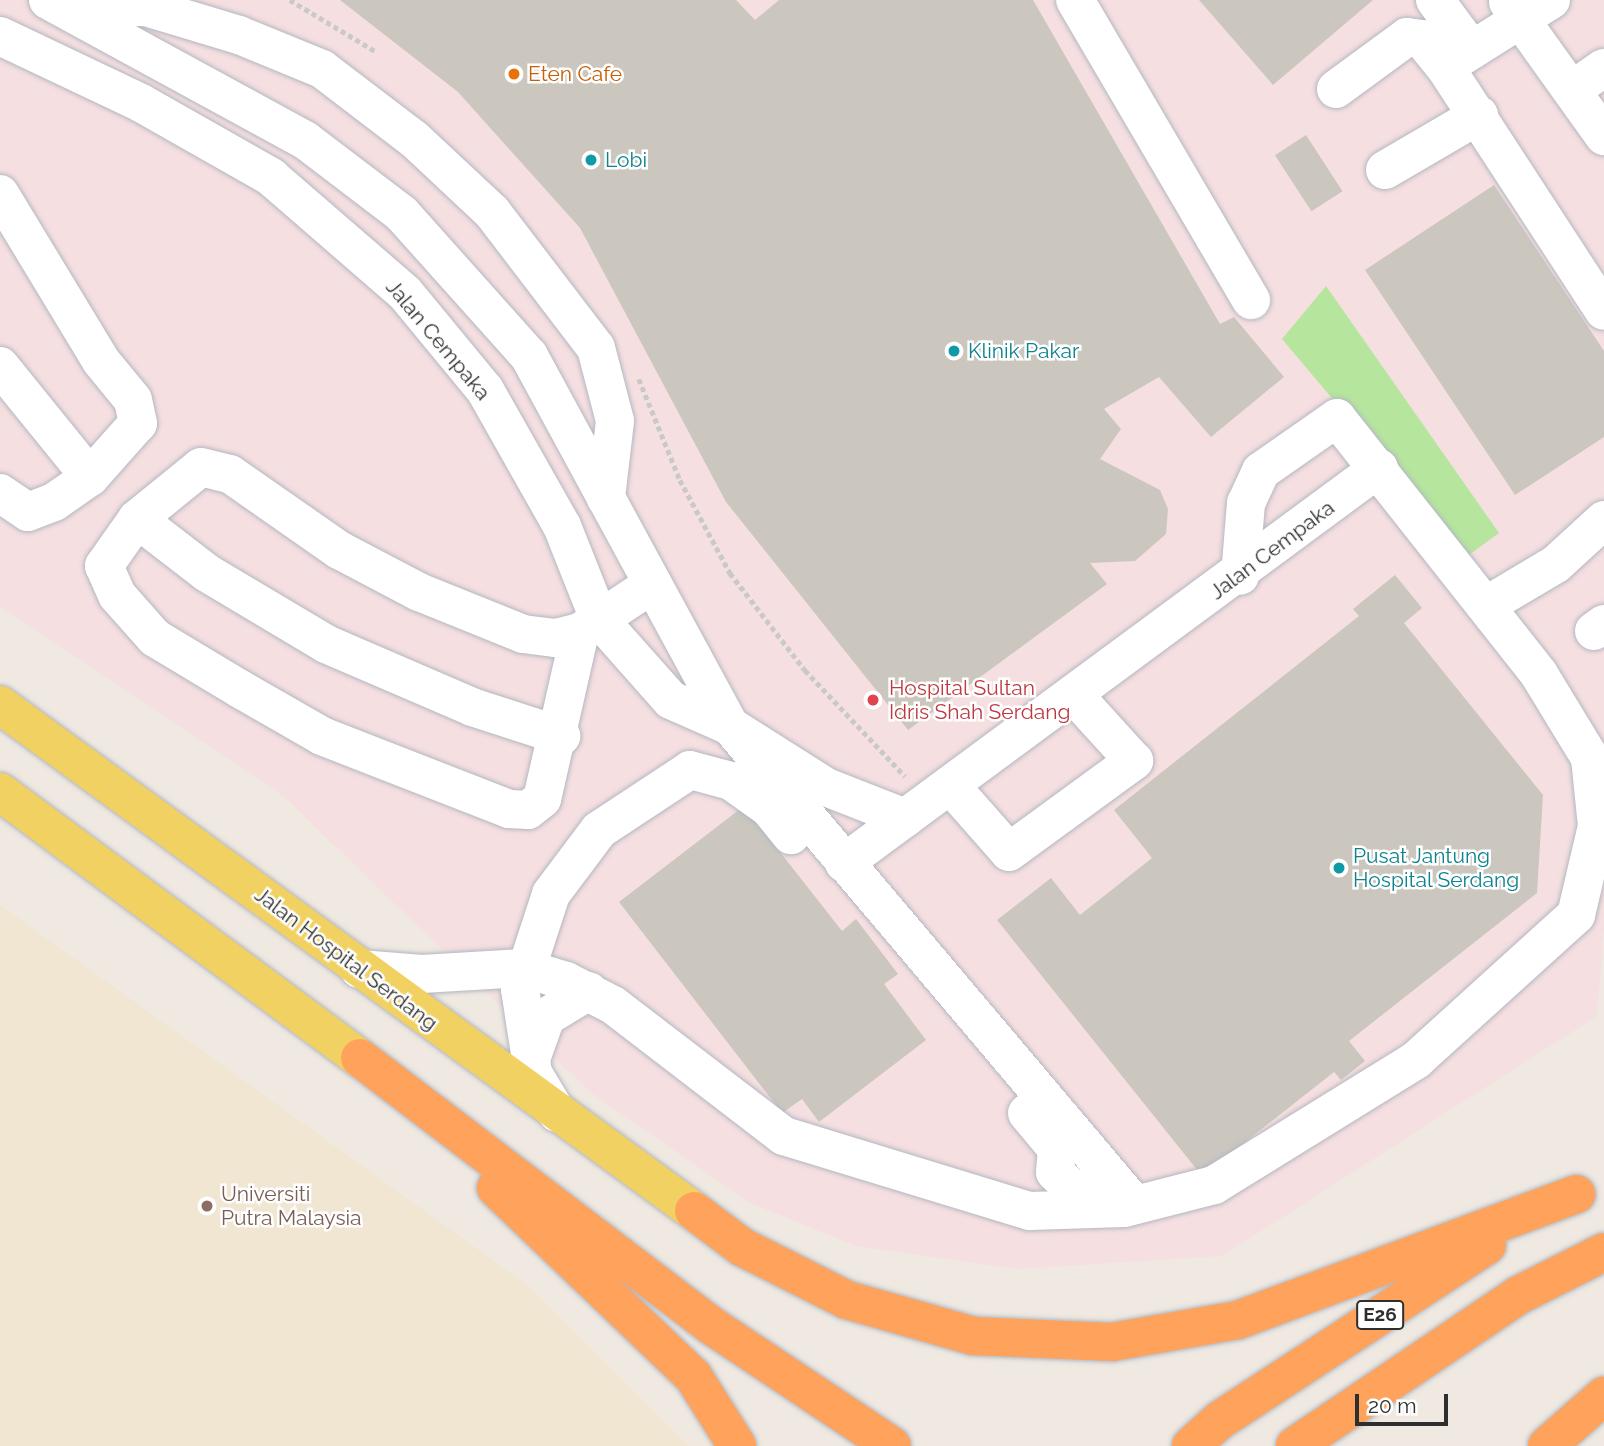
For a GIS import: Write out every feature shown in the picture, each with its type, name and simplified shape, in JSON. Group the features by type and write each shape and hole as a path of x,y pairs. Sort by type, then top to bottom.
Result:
{"highway":[{"path":"360,1058 693,1376 737,1446"},
{"path":"360,1058 712,1326 892,1446"},
{"path":"694,1211 742,1247 847,1300 972,1336 1112,1342 1238,1320 1590,1186"},
{"name":"E26","path":"1191,1446 1220,1420 1480,1249 1590,1186"},
{"path":"1296,1446 1519,1295 1604,1252"},
{"path":"1547,1446 1604,1396"}],"main road":[{"name":"Jalan Hospital Serdang","path":"0,705 562,1121 694,1211"},
{"path":"0,792 360,1058"}],"street":[{"path":"1074,0 1251,300"},
{"path":"1435,0 1479,115 1604,311"},
{"path":"57,5 146,7 322,69 414,139 492,212 596,348 615,421 606,498"},
{"name":"Jalan Cempaka","path":"57,5 304,140 402,214 529,356 730,726 844,863 1240,576 1379,468"},
{"path":"1459,58 1527,6 1589,78 1604,136"},
{"name":"Jalan Cempaka","path":"0,36 141,103 271,177 405,293 485,390 562,526 589,625 671,700 730,726 826,787 927,802"},
{"path":"1336,89 1407,37 1422,39 1459,58"},
{"path":"1385,170 1479,115"},
{"path":"0,194 101,360 133,400 138,423 90,477 28,512 0,494"},
{"path":"0,366 90,477"},
{"path":"359,969 422,974 523,968 589,991 784,1136 1030,1211 1135,1205 1214,1185 1416,1060 1576,915 1597,826 1590,758 1487,605 1337,418 1261,471 1246,503 1240,576"},
{"path":"589,625 542,799 528,810 509,809 322,736 155,638 117,595 104,566 137,519 201,467 230,474 339,550 419,592 523,635 556,638 589,625 653,584"},
{"path":"137,519 207,573 326,644 461,702 561,736"},
{"path":"1487,605 1556,564 1604,520"},
{"path":"927,802 1009,852 1134,761 1074,695"},
{"path":"562,1121 530,1062 520,1024 523,968 551,894 599,830 690,770 731,781 769,808 1056,1149 1055,1172 1072,1189 1096,1189 1107,1172"},
{"path":"844,863 1135,1205"},
{"path":"530,1062 546,1017 589,991"}],"path":[{"path":"290,0 374,51"},
{"path":"596,348 645,382 680,480 730,573 805,670 877,740 927,802"}],"shaded area":[{"name":"Hospital Sultan Idris Shah Serdang","path":"0,0 1604,0 1604,929 1597,1016 1222,1256 1017,1269 856,1246 750,1203 590,1092 282,795 0,606"},
{"name":"Universiti Putra Malaysia","path":"0,905 530,1287 689,1446 0,1446"}],"green space":[{"path":"1326,286 1499,533 1466,557 1282,339"}],"building":[{"name":"Klinik Pakar","path":"340,0 736,0 755,20 779,0 1033,0 1220,324 1234,317 1284,377 1211,437 1159,377 1104,409 1121,429 1100,459 1160,490 1168,509 1166,534 1135,561 1090,563 1107,584 908,730 726,502 580,228 458,92"},
{"path":"1199,0 1373,0 1273,85"},
{"path":"1306,135 1342,191 1311,211 1275,155"},
{"path":"1494,185 1604,351 1604,437 1515,495 1365,270"},
{"name":"Pusat Jantung Hospital Serdang","path":"1395,575 1422,608 1404,623 1543,795 1537,893 1349,1041 1365,1061 1341,1080 1334,1072 1202,1176 997,920 1051,878 1080,915 1152,858 1114,810 1359,616 1353,609"},
{"path":"744,806 842,931 856,919 898,974 884,984 926,1040 819,1122 802,1099 782,1113 619,902"}],"place":[{"name":"Eten Cafe","path":"514,74"},
{"name":"Lobi","path":"591,160"},
{"name":"Klinik Pakar","path":"954,351"},
{"name":"Hospital Sultan Idris Shah Serdang","path":"873,700"},
{"name":"Pusat Jantung Hospital Serdang","path":"1339,868"},
{"name":"Universiti Putra Malaysia","path":"207,1206"}]}
